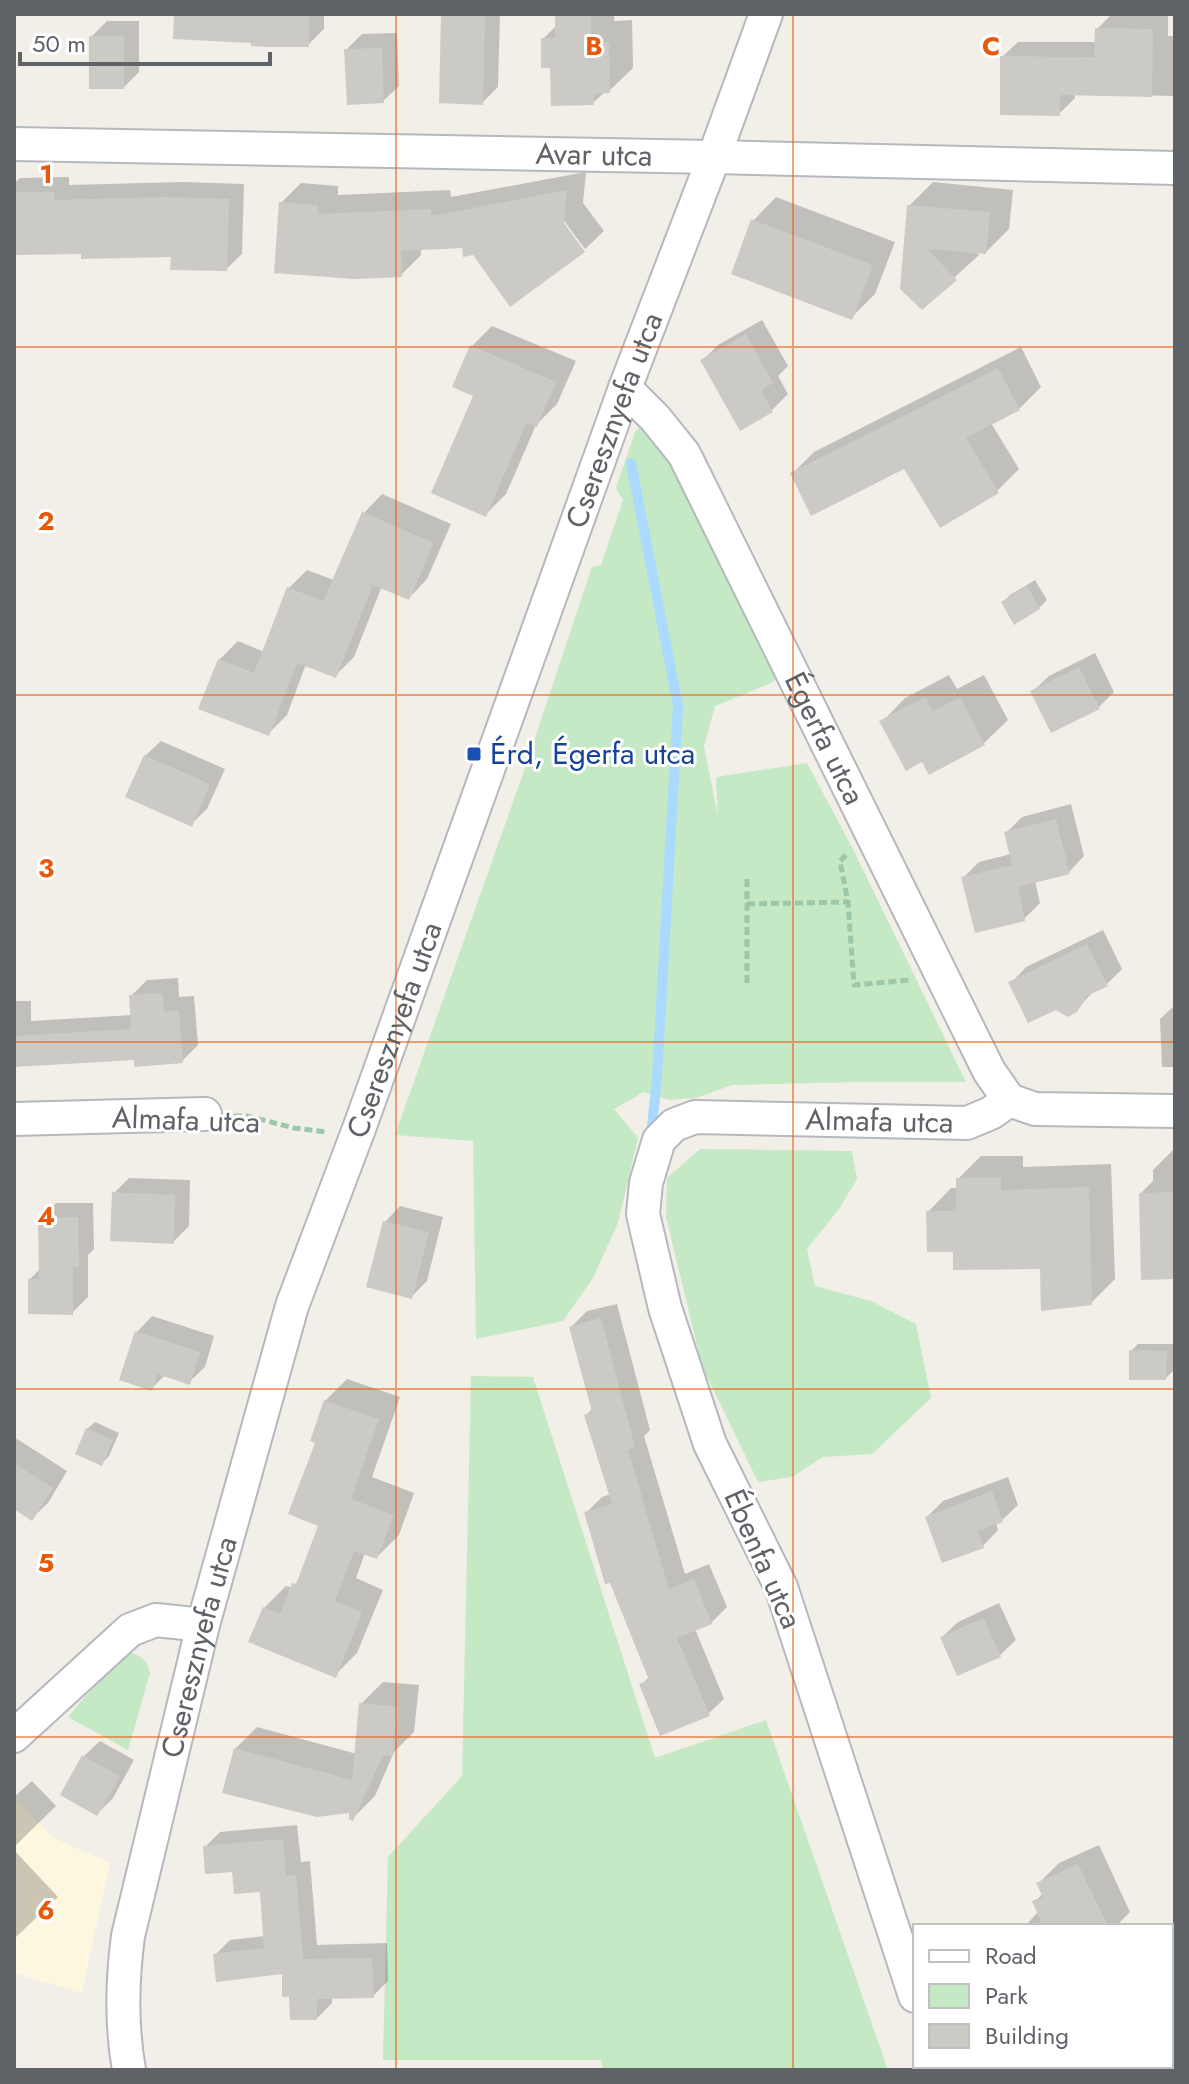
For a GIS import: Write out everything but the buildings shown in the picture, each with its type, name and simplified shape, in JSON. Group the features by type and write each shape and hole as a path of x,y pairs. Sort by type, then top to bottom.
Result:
{"street":[{"name":"Cseresznyefa utca","path":"129,2070 123,2037 123,1974 128,1936 203,1625 292,1306 357,1135 625,388 766,14"},
{"name":"Avar utca","path":"14,144 1175,168"},
{"name":"Égerfa utca","path":"625,388 684,454 989,1071 1009,1100"},
{"path":"1009,1100 1035,1109 1175,1111"},
{"name":"Almafa utca","path":"674,1125 695,1117 967,1123 991,1113 1009,1100"},
{"name":"Almafa utca","path":"14,1119 205,1114"},
{"name":"Ébenfa utca","path":"674,1125 659,1140 656,1148 646,1183 643,1214 665,1308 710,1444 781,1587 913,1990"},
{"path":"14,1736 130,1630 156,1620 203,1625"}],"path":[{"path":"853,849 840,861 848,902 854,985 916,980"},
{"path":"747,879 747,986"},
{"path":"747,904 848,902"},
{"name":"Almafa utca","path":"205,1114 247,1116 294,1128 357,1135"}],"shaded area":[{"path":"14,1796 52,1837 110,1863 82,1993 14,1973"}],"green space":[{"path":"642,425 662,442 784,674 769,684 715,706 704,746 718,817 716,777 807,763 853,849 966,1082 732,1085 696,1098 669,1100 644,1092 614,1109 638,1138 618,1223 593,1278 563,1321 476,1339 473,1141 395,1135 524,771 592,567 601,565 623,500 616,488 635,432"},
{"path":"700,1149 852,1151 857,1179 839,1209 807,1249 815,1286 871,1301 916,1324 931,1398 872,1454 823,1457 792,1477 758,1482 702,1366 666,1217 667,1178"},
{"path":"471,1376 533,1377 655,1758 766,1720 888,2070 603,2070 601,2060 383,2060 388,1857 462,1776"},
{"path":"129,1652 143,1659 150,1673 128,1750 68,1717 115,1661"}],"waterway":[{"path":"631,463 678,706 651,1136"}],"place":[{"name":"Érd, Égerfa utca","path":"474,754"}]}
